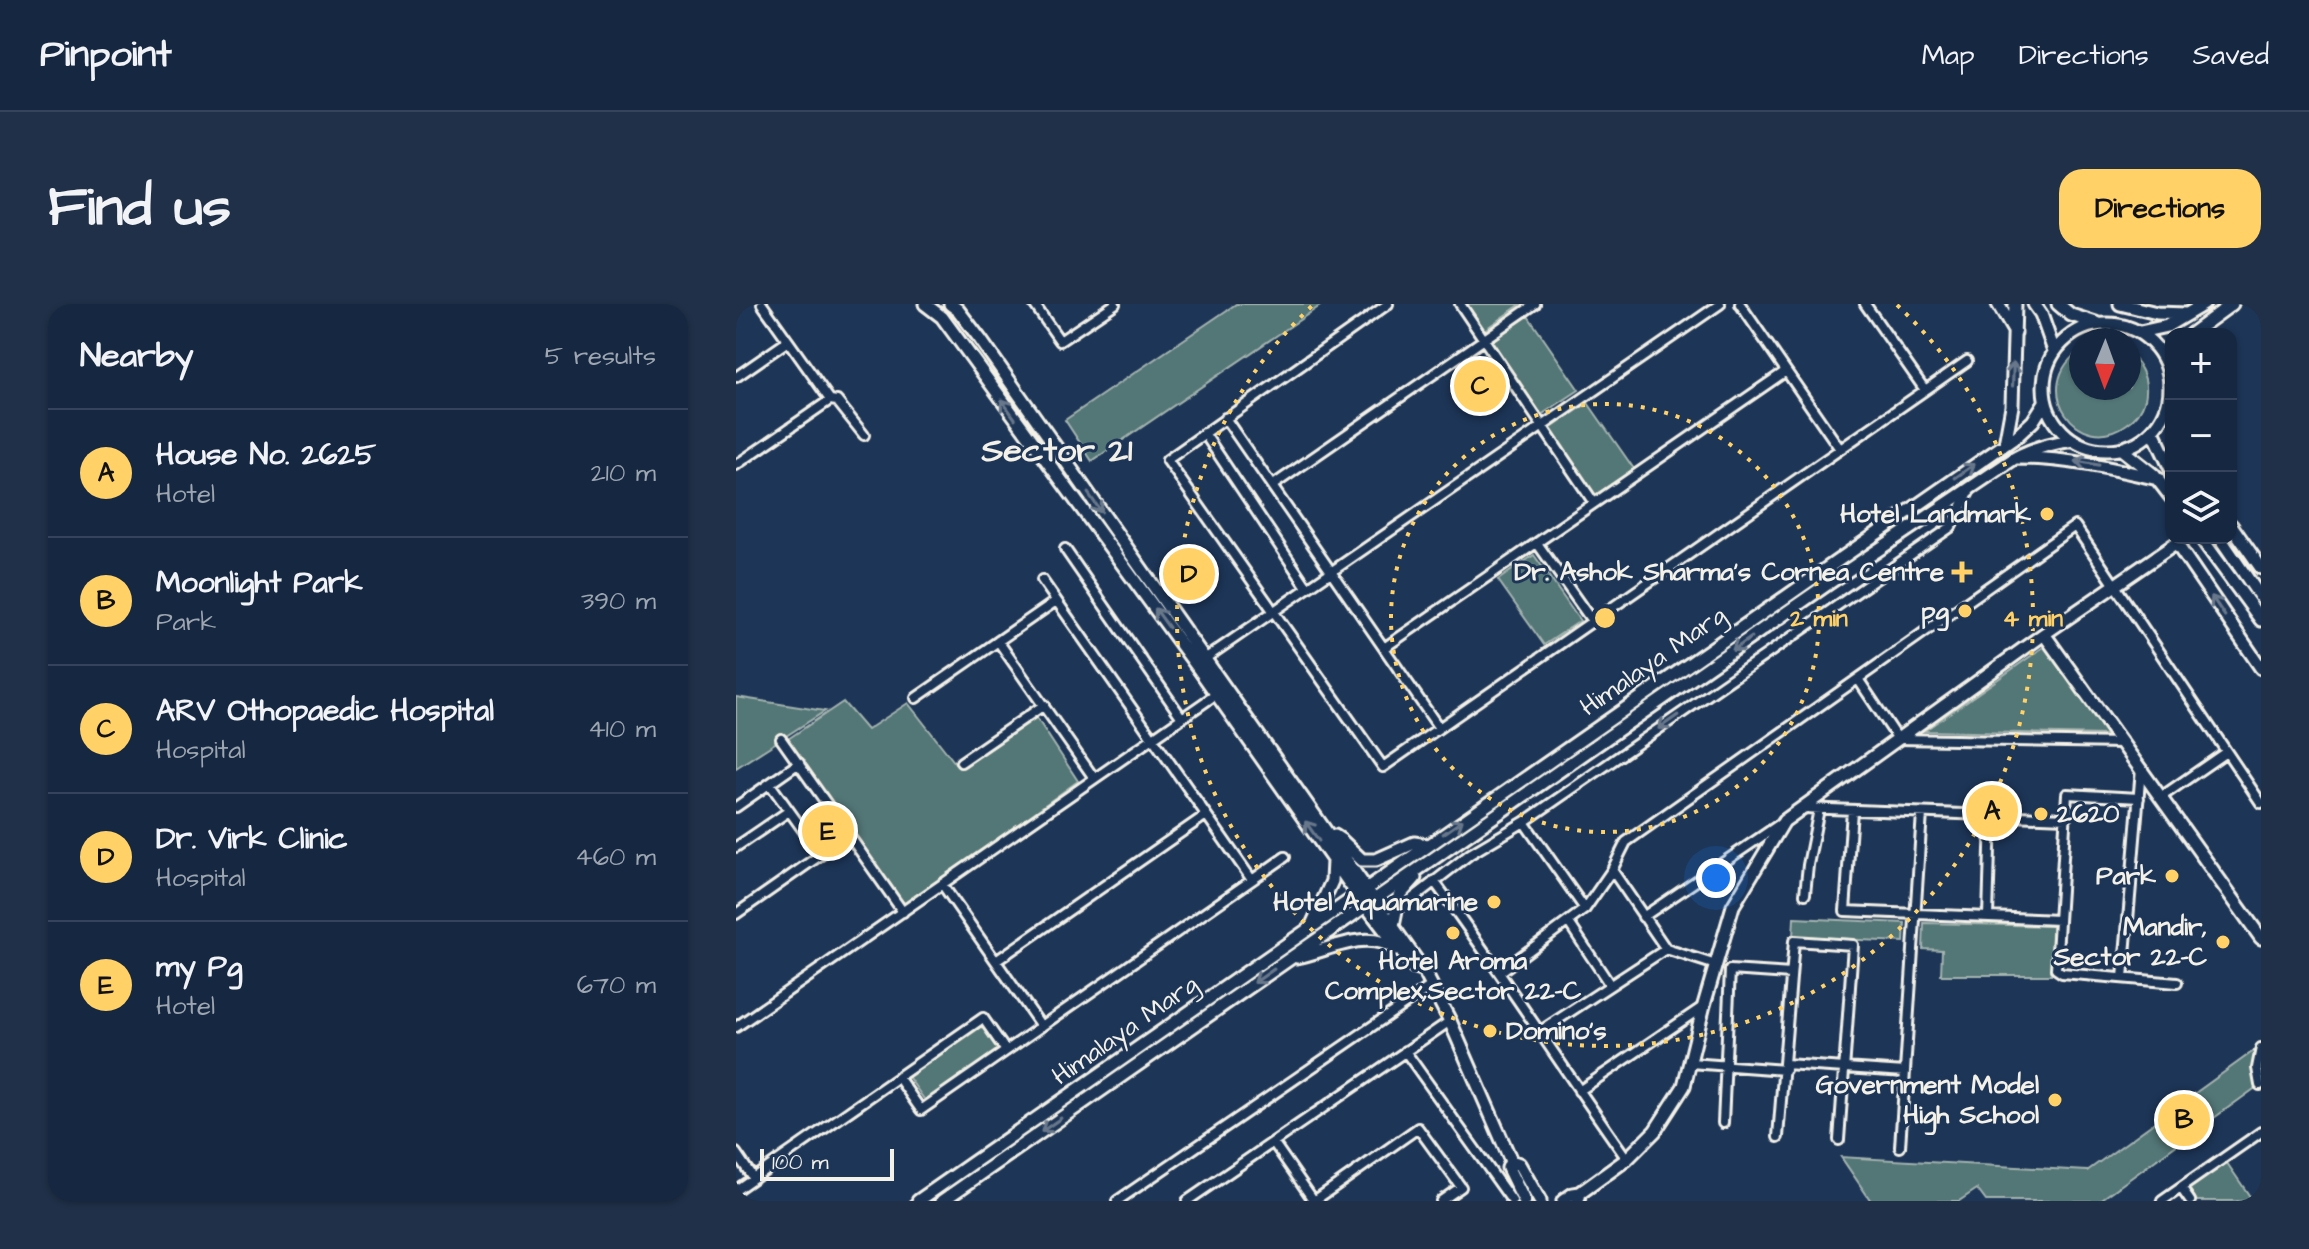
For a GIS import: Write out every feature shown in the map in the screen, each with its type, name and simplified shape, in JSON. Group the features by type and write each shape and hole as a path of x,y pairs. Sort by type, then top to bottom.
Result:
{"main road":[{"path":"925,304 942,317 1200,662"},
{"path":"950,304 980,339 1333,861 1362,891"},
{"path":"1998,304 2015,333"},
{"path":"2005,444 2012,406 2015,304"},
{"path":"2034,304 2041,314 2054,351"},
{"path":"2058,304 2071,315 2098,324 2126,328"},
{"path":"2120,304 2157,313 2187,314"},
{"path":"2141,332 2167,326 2204,304"},
{"path":"2199,328 2232,304"},
{"path":"2098,324 2074,333 2054,351 2046,367 2043,384 2045,402 2060,430 2088,447 2121,449 2153,431 2169,400"},
{"path":"2141,333 2153,343 2165,362"},
{"name":"Himalaya Marg","path":"918,1201 2017,436 2033,421 2045,402"},
{"path":"2153,431 2165,456"},
{"name":"Himalaya Marg","path":"942,1201 1829,583 2025,452 2073,440"},
{"path":"2121,449 2158,479 2165,489"},
{"path":"2015,458 2051,458 2088,463 2158,479"},
{"path":"2237,534 2261,568"},
{"path":"1563,1201 1573,1194 1579,1197 1627,1159 1655,1131 1684,1086 1733,906 1784,821 2044,634 2176,544"},
{"path":"2182,544 2261,668"},
{"path":"2205,544 2261,620"},
{"path":"2224,544 2261,598"},
{"path":"2044,634 2261,938"},
{"path":"1220,691 1327,832 1403,954 1418,975 1431,986"},
{"path":"1327,832 1341,840 1362,860 1376,860 1414,843 1428,845"},
{"path":"1312,926 1332,881 1333,861"},
{"path":"1393,926 1399,896 1427,863"},
{"path":"1370,903 1393,926 1424,971 1450,1021 1511,1161 1519,1164 1540,1201"},
{"path":"1289,958 1361,941 1386,943 1403,954"},
{"path":"1511,1161 1508,1168 1524,1201"}],"street":[{"path":"762,304 830,400"},
{"path":"1034,304 1060,341 1115,304"},
{"path":"1388,304 1167,460 1383,767 1967,361"},
{"path":"1460,304 1594,503"},
{"path":"1272,486 1535,304"},
{"path":"1200,662 1720,304"},
{"path":"1740,304 1840,449"},
{"path":"1865,304 1925,390"},
{"path":"736,377 788,341"},
{"path":"1384,648 1786,371"},
{"path":"736,465 830,400 837,401 864,435"},
{"path":"1225,418 1439,728"},
{"path":"1204,433 1307,587"},
{"path":"1408,902 1465,857 1524,822 1951,527 1970,489"},
{"path":"1500,972 1585,909 1612,870 1626,842 2075,526 2261,803"},
{"path":"1537,543 1592,621"},
{"path":"1065,549 1182,718"},
{"path":"1042,580 1252,880"},
{"path":"916,698 1056,601"},
{"path":"998,641 1094,778"},
{"path":"1858,679 1898,739 2123,743"},
{"path":"736,1027 1220,691"},
{"path":"961,762 1044,705"},
{"path":"781,739 903,912"},
{"path":"2161,797 2226,752"},
{"path":"736,807 799,763"},
{"path":"2123,978 2141,769"},
{"path":"770,784 821,855"},
{"path":"2139,798 2067,794 2058,972 2177,983"},
{"path":"1802,808 2066,818"},
{"path":"1805,894 1819,809"},
{"path":"1852,810 1845,911 2059,920"},
{"path":"736,847 789,811"},
{"path":"1900,1147 1922,813"},
{"path":"996,961 1206,815"},
{"path":"1988,917 1991,815"},
{"path":"1643,917 1784,821"},
{"path":"1524,822 1585,909"},
{"path":"736,914 849,835"},
{"path":"1456,843 1465,857"},
{"path":"898,1077 921,1110 1285,857"},
{"path":"1612,870 1666,949 1716,965"},
{"path":"1434,881 1627,1159"},
{"path":"942,884 1041,1026"},
{"path":"1569,923 1610,985"},
{"path":"1778,1137 1794,941 1853,945 1839,1140"},
{"path":"1539,1032 1666,949"},
{"path":"1723,1123 1730,970 1791,974"},
{"path":"1117,1201 1431,986"},
{"path":"1579,1091 1704,1005"},
{"path":"736,1190 983,1018 1006,1051"},
{"path":"1187,1201 1450,1021"},
{"path":"2260,1085 2257,1068 2261,1048"},
{"path":"1405,1051 1512,1201"},
{"path":"1690,1063 1905,1072"},
{"path":"1273,1142 1314,1201 1418,1128 1461,1187 1441,1201"},
{"path":"2162,1201 2261,1132"},
{"path":"736,1153 753,1178"},
{"path":"2181,1188 2190,1201"}],"green space":[{"path":"1236,304 1323,304 1092,461 1065,420"},
{"path":"1466,304 1521,304 1484,330"},
{"path":"1528,316 1579,390 1541,415 1491,341"},
{"path":"2069,362 2069,400 2141,400 2141,369 2146,386 2142,407 2127,424 2109,432 2092,432 2077,426 2066,414 2059,399 2059,382"},
{"path":"1588,403 1634,469 1595,495 1550,429"},
{"path":"1534,555 1580,621 1544,645 1498,580"},
{"path":"2045,646 2107,735 1924,731"},
{"path":"736,697 825,711 736,768"},
{"path":"843,702 867,730 908,703 959,768 1036,717 1078,781 905,906 785,741"},
{"path":"1794,918 1905,923 1904,942 1793,937"},
{"path":"1924,923 2052,926 2051,975 1941,975 1942,950 1923,949"},
{"path":"980,1024 999,1052 926,1102 907,1075"},
{"path":"2255,1050 2261,1059 2261,1084 2099,1201 1986,1201 1977,1189 1959,1201 1871,1201 1841,1157 2087,1171"},
{"path":"2227,1163 2253,1201 2197,1201 2189,1188"}],"place":[{"name":"ARV Othopaedic Hospital","path":"1480,386"},
{"name":"Hotel Landmark","path":"2047,514"},
{"name":"Dr. Ashok Sharma's Cornea Centre","path":"1962,572"},
{"name":"Dr. Virk Clinic","path":"1189,574"},
{"name":"pg","path":"1965,611"},
{"name":"House No. 2625","path":"1992,811"},
{"name":"2620","path":"2041,814"},
{"name":"my Pg","path":"828,831"},
{"name":"Park","path":"2172,876"},
{"name":"Hotel Aquamarine","path":"1494,902"},
{"name":"Hotel Aroma Complex,Sector 22-C","path":"1453,933"},
{"name":"Mandir, Sector 22-C","path":"2223,942"},
{"name":"Domino's","path":"1490,1031"},
{"name":"Government Model High School","path":"2055,1100"},
{"name":"Moonlight Park","path":"2184,1120"}],"district":[{"name":"Sector 21","path":"1057,451"}]}
